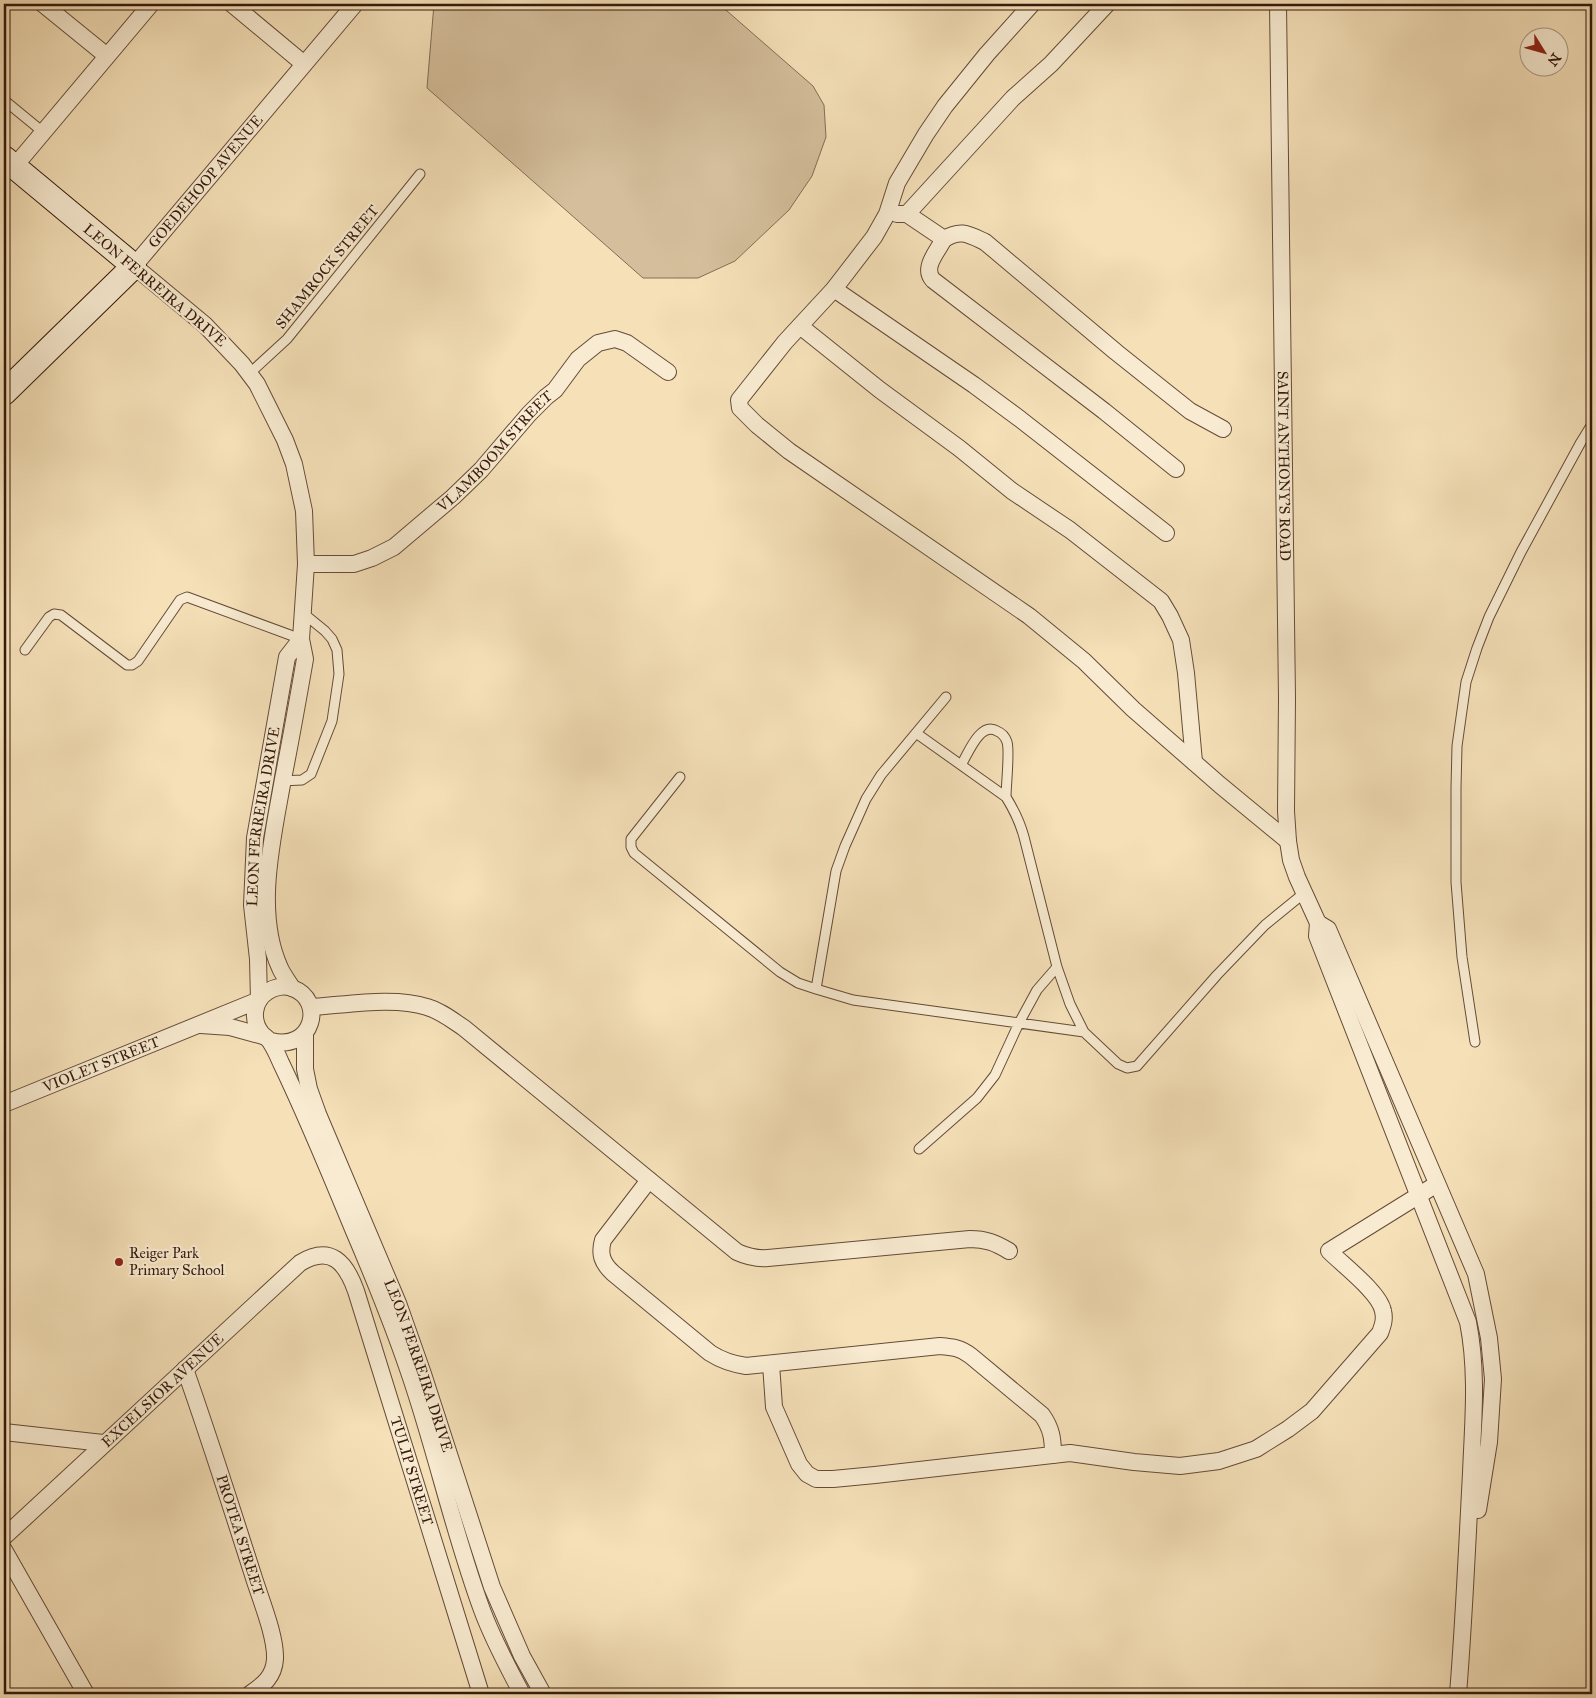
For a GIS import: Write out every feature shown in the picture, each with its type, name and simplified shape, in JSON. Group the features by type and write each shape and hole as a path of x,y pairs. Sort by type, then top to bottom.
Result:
{"street":[{"path":"43,4 107,56"},
{"path":"9,162 43,132 150,4"},
{"path":"232,4 304,64"},
{"name":"GOEDEHOOP AVENUE","path":"4,393 134,266 355,4"},
{"path":"1032,4 987,54 945,106 897,183 888,214 874,237 834,289 785,342 739,400 740,408 757,425 789,451 1030,616 1084,661 1133,709 1288,841"},
{"path":"907,214 1013,98 1051,64 1107,4"},
{"name":"SAINT ANTHONY'S ROAD","path":"1278,4 1287,698 1286,811 1291,860 1318,923"},
{"name":"LEON FERREIRA DRIVE","path":"9,162 170,294 217,336 250,373 272,412 294,464 304,511 306,564 301,639 305,659 271,847 267,896 269,928 274,952 280,968 292,988"},
{"path":"888,214 907,214 944,240"},
{"path":"1176,469 933,280 929,276 928,271 944,240 958,233 971,235 984,242 1183,405 1200,417 1223,429"},
{"path":"834,289 974,385 1166,533"},
{"path":"800,326 880,390 960,448 1012,491 1078,536 1161,601 1181,640 1194,762"},
{"name":"VLAMBOOM STREET","path":"306,564 354,564 372,558 394,547 453,497 481,470 529,414 556,390 578,359 598,343 615,339 628,343 668,372"},
{"name":"LEON FERREIRA DRIVE","path":"258,1000 258,959 252,905 255,838 287,657 301,639"},
{"path":"1458,1694 1465,1598 1475,1370 1472,1342 1468,1322 1317,936 1318,923 1328,929 1476,1274 1489,1338 1493,1380 1489,1442 1465,1598"},
{"path":"198,1024 230,1027 280,1044 290,1043 305,1033 310,1025 312,1016 306,998 300,992 282,986 273,988 258,1000 254,1019 257,1028 267,1038"},
{"name":"VIOLET STREET","path":"4,1104 258,1000"},
{"path":"310,1007 408,1002 427,1007 444,1015 464,1028 737,1252 747,1257 757,1259 983,1239 1009,1251"},
{"name":"LEON FERREIRA DRIVE","path":"305,1033 305,1069 318,1114 398,1303 424,1374 492,1587 522,1656 544,1694"},
{"name":"LEON FERREIRA DRIVE","path":"267,1038 321,1152 380,1294 411,1378 482,1611 522,1694"},
{"path":"649,1180 603,1240 600,1250 607,1268 710,1353 720,1359 746,1366 940,1346 953,1347 962,1350 1042,1416 1049,1425 1053,1435 1053,1455"},
{"path":"771,1364 774,1407 799,1464 807,1474 816,1479 875,1475 1070,1453 1180,1466 1219,1461 1256,1448 1288,1429 1312,1411 1380,1333 1384,1321 1383,1309 1378,1297 1329,1252 1437,1184"},
{"name":"EXCELSIOR AVENUE","path":"4,1537 103,1443 300,1263 311,1256 328,1256"},
{"name":"TULIP STREET","path":"328,1256 342,1264 354,1286 481,1694"},
{"name":"PROTEA STREET","path":"185,1369 240,1536 275,1651 274,1670 270,1678 263,1686 250,1694"},
{"path":"4,1432 103,1443"},
{"path":"4,1550 86,1694"}],"lane":[{"path":"4,100 43,132"},
{"name":"SHAMROCK STREET","path":"250,373 287,339 420,174"},
{"path":"1476,1042 1462,957 1456,882 1457,746 1466,682 1493,608 1592,424"},
{"path":"25,650 49,617 54,614 62,615 127,665 132,665 138,662 180,600 187,597 301,639"},
{"path":"265,778 283,782 302,780 311,774 332,721 339,674 337,650 332,639 325,631 303,613"},
{"path":"816,989 836,871 845,846 871,791 881,775 946,697"},
{"path":"962,765 978,736 985,730 994,729 1004,734 1008,743 1006,797"},
{"path":"916,733 1006,797 1018,818 1024,837 1057,967 1070,1004 1084,1032 1118,1064 1127,1068 1136,1066 1264,925 1304,894"},
{"path":"680,777 631,839 631,847 634,853 780,972 798,983 853,1000 1084,1032"},
{"path":"919,1149 977,1098 995,1074 1019,1023 1038,990 1057,967"}],"shaded area":[{"path":"434,4 719,4 813,86 824,105 826,137 812,176 789,210 735,261 698,278 643,278 427,88"}],"place":[{"name":"Reiger Park Primary School","path":"119,1262"}]}
